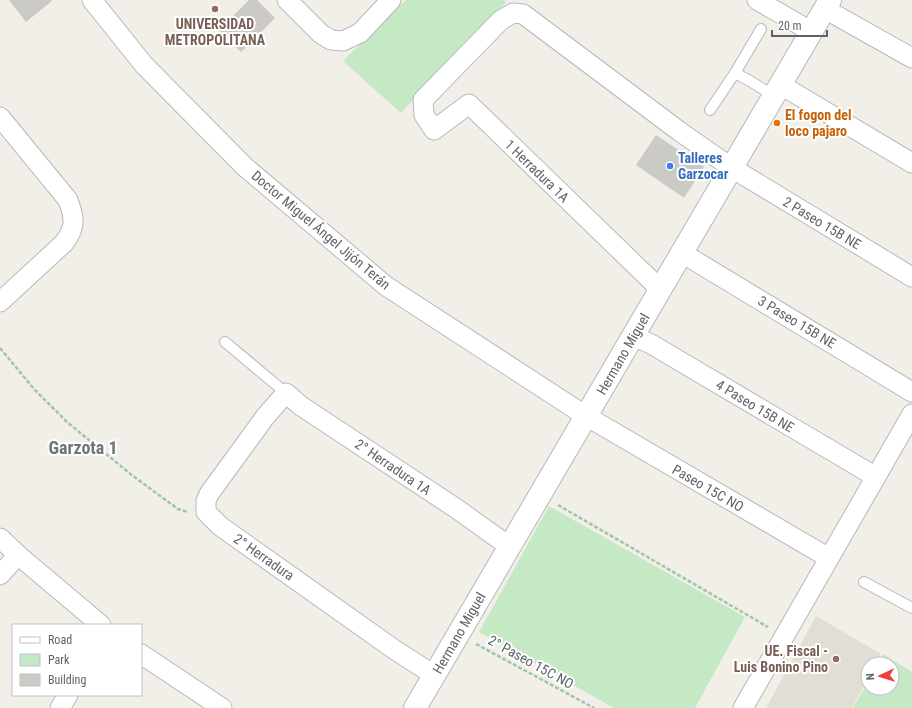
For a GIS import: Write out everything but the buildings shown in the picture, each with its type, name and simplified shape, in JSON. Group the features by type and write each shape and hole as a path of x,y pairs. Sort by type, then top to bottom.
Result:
{"street":[{"name":"Doctor Miguel Ángel Jijón Terán","path":"92,0 144,65 245,167 386,286 586,416"},
{"path":"287,0 321,34 331,40 342,41 360,33 391,0"},
{"path":"757,0 812,32"},
{"name":"Hermano Miguel","path":"415,708 828,4"},
{"path":"828,4 912,58"},
{"name":"1 Herradura 1A","path":"660,290 469,104 434,130 424,115 423,100 500,20 513,13 523,14 679,131 732,168"},
{"path":"777,91 912,163"},
{"path":"0,117 68,200 74,222 70,234 64,243 0,302"},
{"name":"2 Paseo 15B NE","path":"732,168 912,277"},
{"name":"3 Paseo 15B NE","path":"682,253 912,392"},
{"name":"4 Paseo 15B NE","path":"634,336 651,344 876,477"},
{"path":"206,512 206,501 209,494 265,417 282,397"},
{"name":"2° Herradura 1A","path":"282,397 301,406 457,509 510,547"},
{"path":"743,708 912,414"},
{"name":"Paseo 15C NO","path":"586,416 829,558"},
{"name":"2° Herradura","path":"206,512 220,526 395,650 434,675"},
{"path":"0,538 100,624"},
{"path":"0,575 18,555"},
{"path":"142,655 222,708"},
{"path":"60,708 67,696"}],"lane":[{"path":"710,110 736,73 761,29"},
{"path":"736,73 777,91"},
{"path":"225,342 282,397"},
{"path":"864,582 912,608"}],"path":[{"path":"0,348 34,389 67,422 133,476 178,509 194,514 206,512"},
{"path":"540,494 784,637"},
{"name":"2° Paseo 15C NO","path":"458,634 594,708"}],"shaded area":[{"name":"UE. Fiscal - Luis Bonino Pino","path":"816,616 881,654 880,656 860,656 860,693 852,708 766,708"}],"green space":[{"path":"406,0 504,0 506,2 401,113 343,61"},
{"path":"549,506 745,617 695,708 614,708 479,632"},
{"path":"900,665 912,672 912,708 853,708 860,696 900,696"}],"place":[{"name":"UNIVERSIDAD METROPOLITANA","path":"215,9"},
{"name":"El fogon del loco pajaro","path":"777,123"},
{"name":"Talleres Garzocar","path":"670,166"},
{"name":"UE. Fiscal - Luis Bonino Pino","path":"836,659"}],"district":[{"name":"Garzota 1","path":"83,448"}]}
